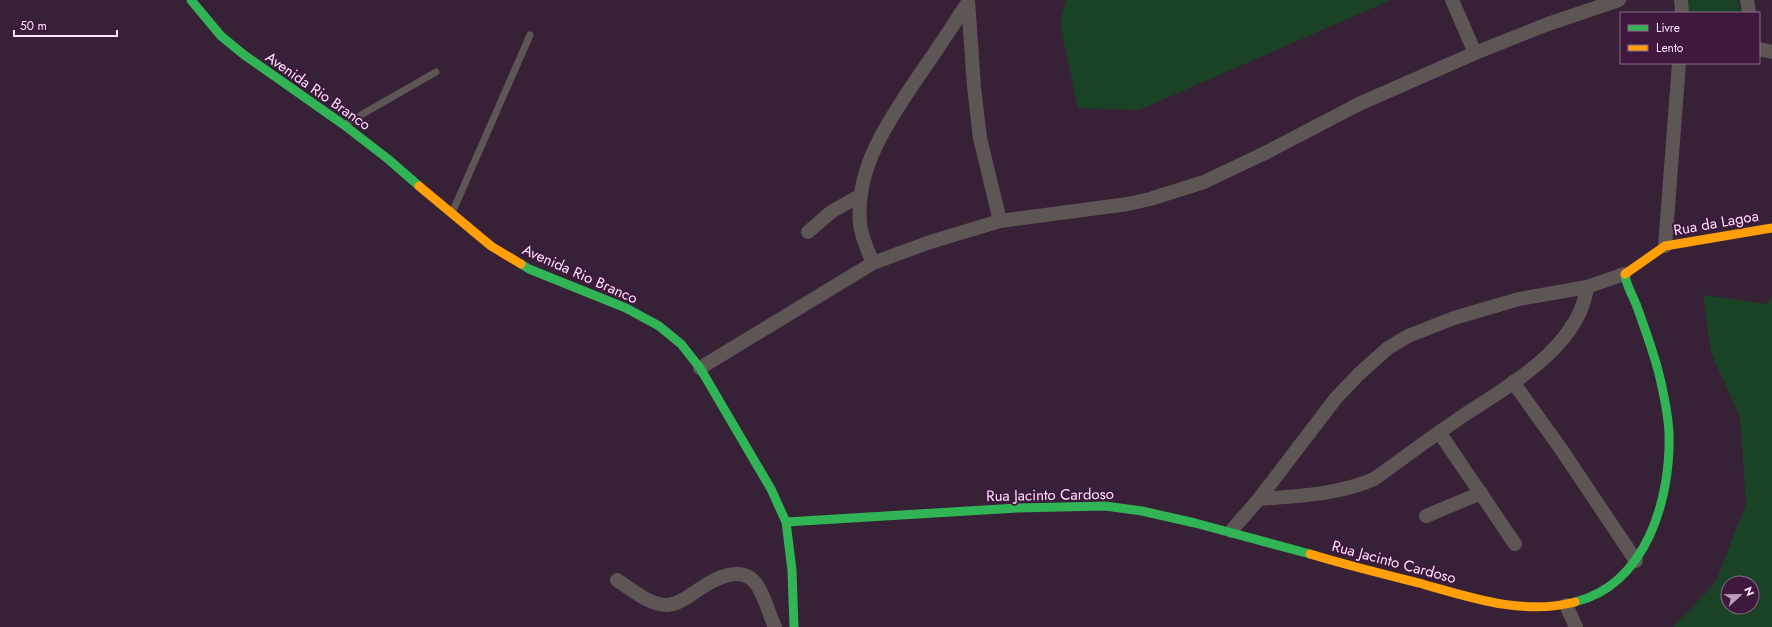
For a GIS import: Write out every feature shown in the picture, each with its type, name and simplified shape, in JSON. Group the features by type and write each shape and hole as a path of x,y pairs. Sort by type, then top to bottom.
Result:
{"street":[{"name":"Avenida Rio Branco","path":"191,0 221,36 243,54 344,125 388,159 451,214 491,246 529,269 626,308 659,326 681,344 700,368 771,488 786,522 792,570 794,627"},
{"path":"1452,0 1475,53"},
{"path":"700,368 874,263 930,242 1000,221 1128,204 1161,196 1204,182 1266,153 1359,104 1475,53 1548,24 1619,0"},
{"path":"1681,0 1682,12"},
{"path":"1747,0 1749,12"},
{"path":"968,2 979,131 1000,221"},
{"path":"874,263 863,238 860,225 861,195 865,176 872,156 892,117 968,2"},
{"path":"1760,49 1772,52"},
{"path":"1231,531 1259,499 1336,398 1358,374 1388,348 1408,336 1454,318 1519,299 1587,287 1624,274 1665,246 1679,64"},
{"path":"808,232 835,210 861,195"},
{"name":"Rua da Lagoa","path":"1665,246 1772,228"},
{"name":"Rua Jacinto Cardoso","path":"786,522 1036,507 1096,506 1134,510 1231,531 1326,559 1479,599 1524,606 1566,605 1582,600 1597,592 1615,580 1636,561 1648,540 1665,494 1670,455 1668,418 1655,363 1624,274"},
{"path":"1259,499 1316,494 1356,487 1374,479 1439,432 1513,382 1547,356 1573,326 1583,306 1587,287"},
{"path":"1513,382 1561,449 1636,561"},
{"path":"1439,432 1514,544"},
{"path":"1426,516 1481,493"},
{"path":"617,580 651,601 668,605 683,600 715,578 724,575 742,575 751,578 757,584 775,627"},
{"path":"1566,605 1576,627"}],"lane":[{"path":"451,214 530,35"},
{"path":"344,125 436,72"}],"green space":[{"path":"1066,0 1391,0 1139,110 1078,108 1060,24"},
{"path":"1687,0 1738,0 1741,12 1689,12 1685,4"},
{"path":"1703,295 1767,304 1772,295 1772,627 1673,627 1715,583 1746,504 1740,417 1711,353"}],"traffic: fast":[{"path":"191,0 221,36 243,54 344,125 388,159 419,186"},
{"path":"521,264 529,269 626,308 659,326 681,344 700,368 771,489 786,522 792,570 794,627"},
{"path":"1575,602 1600,592 1620,577 1637,558 1650,535 1659,510 1665,484 1669,433 1665,401 1653,354 1636,304 1627,285 1625,274"},
{"path":"786,522 1017,508 1105,506 1142,511 1195,523 1310,554"}],"traffic: slow":[{"path":"419,186 491,246 521,264"},
{"path":"1625,274 1665,246 1772,228"},
{"path":"1310,554 1457,594 1496,603 1536,607 1555,606 1575,602"}]}
